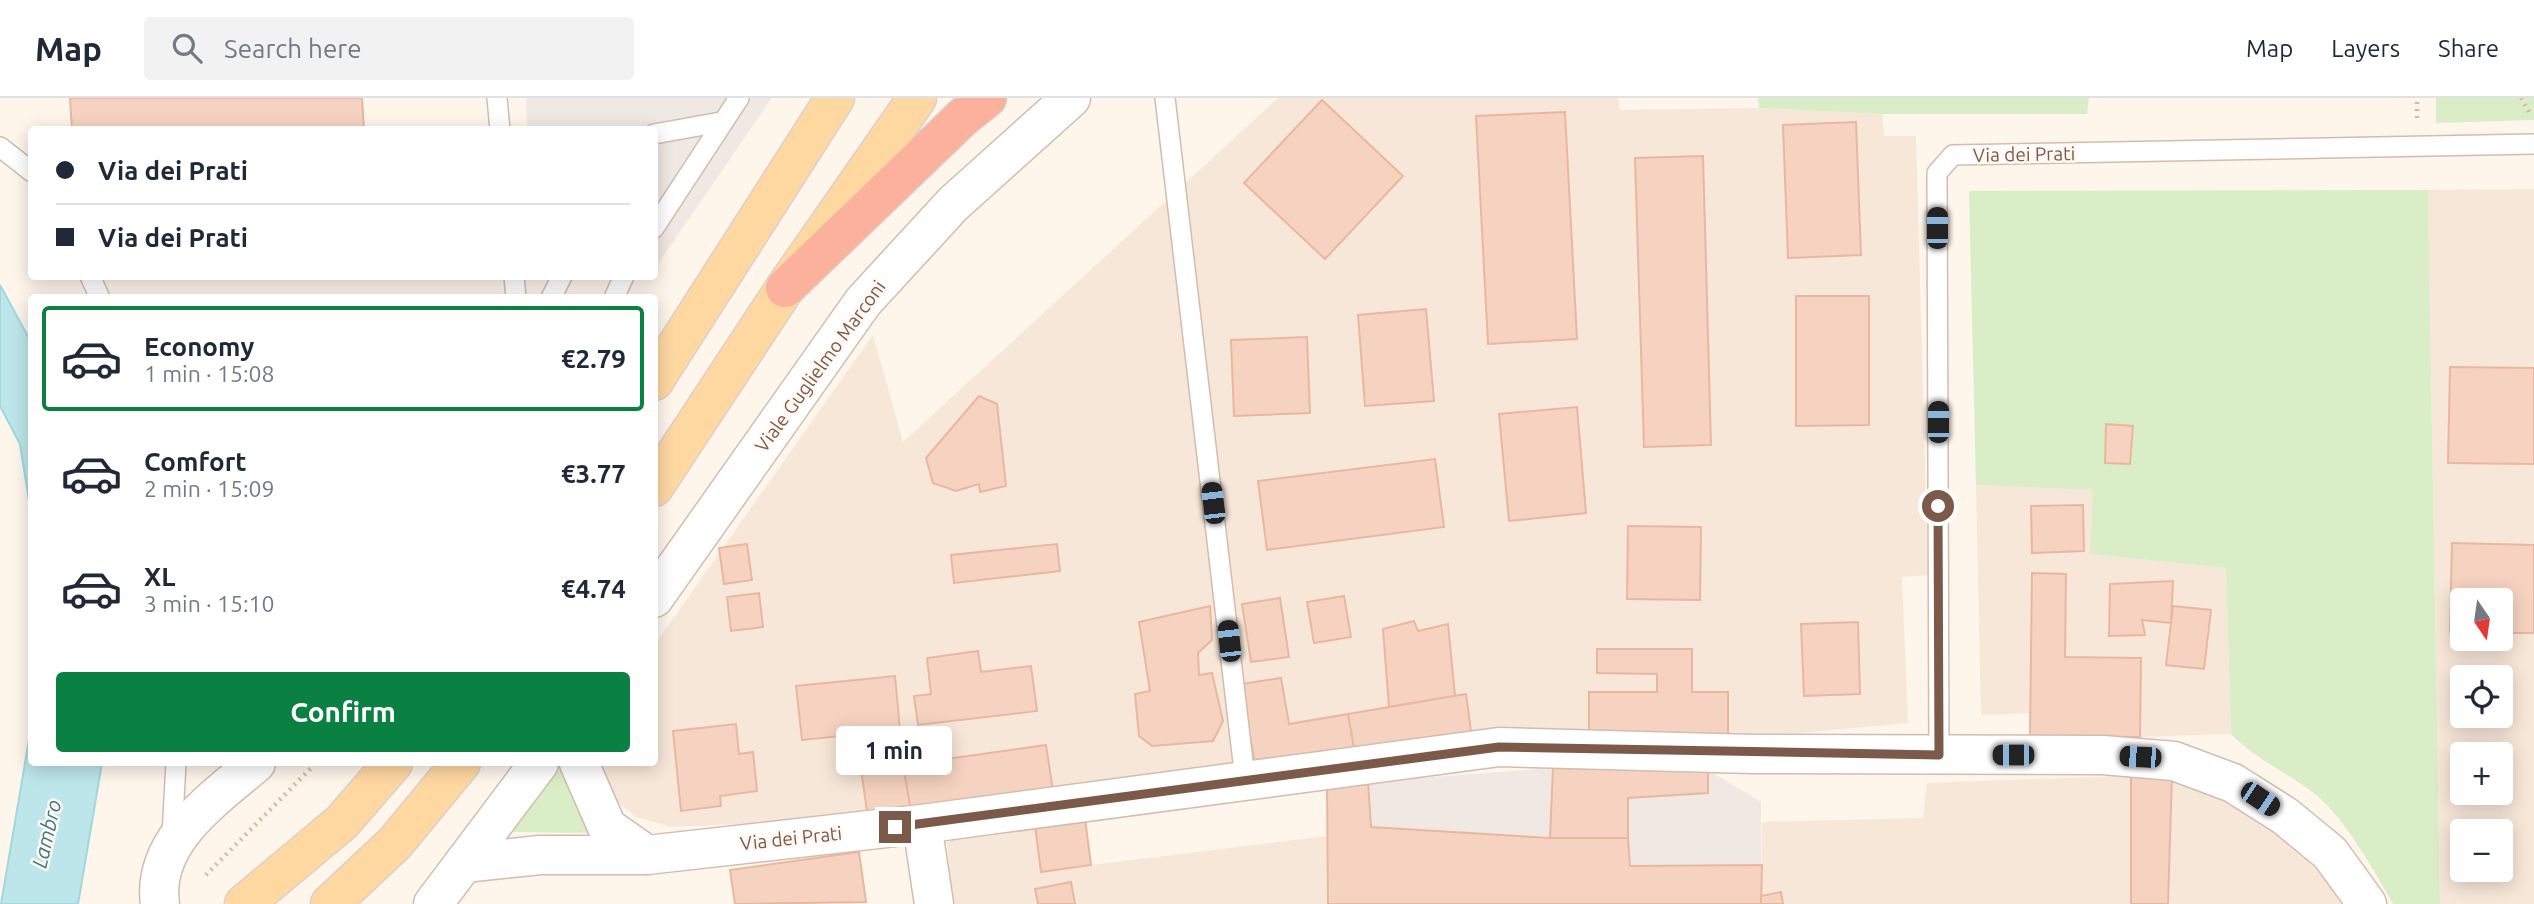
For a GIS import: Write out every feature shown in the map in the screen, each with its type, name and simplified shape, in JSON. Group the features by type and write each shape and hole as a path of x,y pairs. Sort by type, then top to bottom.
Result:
{"highway":[{"path":"785,288 963,117 987,98"}],"main road":[{"path":"658,375 835,98"},
{"path":"658,481 785,288 917,98"},
{"path":"244,904 342,822 390,766"},
{"path":"330,904 395,843 459,766"}],"street":[{"name":"Viale Guglielmo Marconi","path":"658,592 863,302 953,204 1071,98"},
{"name":"Via dei Prati","path":"464,863 540,855 647,855 922,824 1499,747 2140,757 2174,761 2207,771 2260,799 2321,845 2347,872 2367,904"},
{"path":"160,904 158,892 162,870 172,842 253,766"},
{"path":"433,904 537,766"},
{"path":"580,766 607,827 647,855"},
{"path":"922,824 934,904"}],"lane":[{"path":"497,98 500,126"},
{"path":"658,222 739,98"},
{"path":"1165,98 1245,779"},
{"path":"658,133 721,122"},
{"name":"Via dei Prati","path":"1939,755 1937,173 1953,155 2534,144"},
{"path":"0,147 28,169"},
{"path":"172,842 176,766"}],"path":[{"path":"2521,98 2534,120"},
{"path":"202,880 313,766"}],"shaded area":[{"path":"526,98 772,98 658,264 658,126 527,126"},
{"path":"1278,98 1618,98 1620,110 1759,108 1882,114 1884,136 1916,136 1928,575 1902,577 1908,723 868,818 671,827 636,817 606,793 598,766 658,766 658,640 873,335 903,442"},
{"path":"2534,189 2534,904 2440,904 2428,190"},
{"path":"1976,485 2094,490 2091,554 2226,568 2231,734 2140,737 2030,713 1981,715"},
{"path":"1553,768 1708,770 1761,802 1761,904 1328,904 1327,785"},
{"path":"2172,774 2224,794 2323,867 2343,904 1761,904 1762,822 1923,818 1927,783"},
{"path":"1084,811 1092,865 1327,836 1328,904 952,904 947,843 963,833"}],"green space":[{"path":"1758,98 2089,98 2087,114 1882,114 1759,108"},
{"path":"2436,98 2534,98 2534,120 2436,123"},
{"path":"2428,190 2440,904 2393,904 2358,846 2326,804 2305,786 2250,751 2231,734 2226,568 2090,554 2093,490 1976,485 1969,191"},
{"path":"553,766 565,766 599,833 508,832"}],"water":[{"path":"0,285 28,336 28,494 20,444 0,406"},
{"name":"Lambro","path":"28,746 28,766 101,766 78,904 1,904"}],"building":[{"path":"70,98 362,98 364,126 72,126"},
{"path":"1322,100 1403,176 1325,259 1244,183"},
{"path":"1565,112 1577,339 1488,344 1476,116"},
{"path":"1856,122 1861,255 1788,258 1783,125"},
{"path":"1703,156 1711,445 1644,447 1635,158"},
{"path":"1796,296 1869,296 1869,425 1796,426"},
{"path":"1426,309 1434,401 1365,406 1358,315"},
{"path":"1307,337 1310,413 1234,416 1231,340"},
{"path":"2450,367 2534,368 2534,464 2448,463"},
{"path":"979,396 997,404 1006,486 980,492 979,484 956,491 933,483 926,458"},
{"path":"1577,407 1586,513 1509,521 1499,414"},
{"path":"2106,424 2133,426 2130,464 2105,463"},
{"path":"1435,459 1444,527 1267,550 1258,481"},
{"path":"2083,505 2084,551 2032,553 2031,506"},
{"path":"1628,526 1701,527 1700,600 1627,599"},
{"path":"2452,543 2534,545 2534,633 2513,633 2513,588 2451,588"},
{"path":"747,544 752,580 724,584 719,548"},
{"path":"1057,544 1060,571 954,583 951,555"},
{"path":"2032,573 2066,574 2065,657 2141,658 2140,737 2030,736"},
{"path":"2173,581 2171,623 2142,620 2145,635 2109,636 2110,584"},
{"path":"759,593 763,627 731,631 727,597"},
{"path":"1344,596 1351,637 1314,643 1307,602"},
{"path":"1280,598 1289,657 1251,662 1242,604"},
{"path":"1210,606 1212,640 1198,653 1199,675 1212,673 1223,721 1213,741 1152,746 1139,736 1135,694 1150,691 1139,622"},
{"path":"2173,606 2211,610 2204,669 2166,665"},
{"path":"1414,621 1418,631 1448,624 1455,696 1389,707 1383,629"},
{"path":"1858,622 1860,694 1804,696 1801,624"},
{"path":"1597,649 1692,649 1692,692 1728,692 1728,738 1589,739 1589,692 1657,692 1657,674 1597,673"},
{"path":"978,651 981,672 1031,666 1037,711 918,725 914,696 931,694 927,658"},
{"path":"895,676 900,730 802,740 796,686"},
{"path":"1281,678 1289,724 1348,714 1355,753 1256,771 1241,684"},
{"path":"1466,694 1472,739 1355,753 1348,714"},
{"path":"736,724 739,754 753,752 757,791 720,796 721,806 681,811 673,731"},
{"path":"900,730 911,811 868,818 856,734"},
{"path":"1046,745 1053,791 911,811 903,765"},
{"path":"1553,768 1708,770 1708,793 1628,798 1628,838 1550,838"},
{"path":"2172,774 2168,904 2131,904 2131,775"},
{"path":"1368,781 1371,827 1550,838 1628,838 1630,866 1762,865 1761,904 1328,904 1327,785"},
{"path":"1084,811 1091,865 1041,872 1034,818"},
{"path":"859,852 866,902 735,904 730,870"},
{"path":"1071,882 1075,904 1038,904 1035,889"},
{"path":"1781,892 1783,904 1761,904 1761,896"}],"route":[{"path":"895,827 1499,747 1752,754 1939,755 1938,506"}]}
